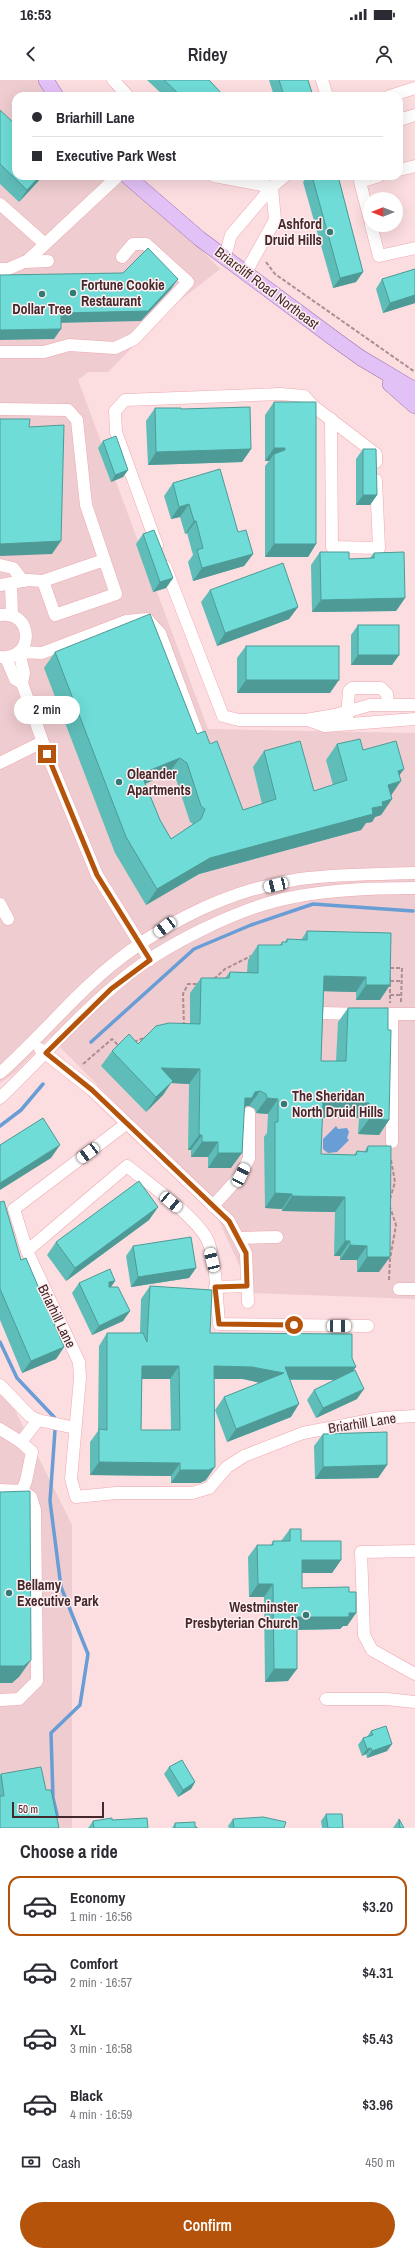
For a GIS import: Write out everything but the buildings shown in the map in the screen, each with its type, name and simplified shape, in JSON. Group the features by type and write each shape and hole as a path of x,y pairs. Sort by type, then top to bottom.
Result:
{"main road":[{"path":"46,80 54,92"},
{"name":"Briarcliff Road Northeast","path":"132,180 200,239 226,256 361,358 415,390"},
{"path":"361,358 415,406"}],"street":[{"path":"113,80 124,92"},
{"path":"322,80 326,92"},
{"path":"401,92 415,87 413,80"},
{"path":"403,119 415,116"},
{"path":"403,169 415,166"},
{"path":"26,262 114,180"},
{"path":"235,180 272,187"},
{"path":"226,256 231,235 272,187 280,180"},
{"path":"363,193 360,182 366,180"},
{"path":"246,272 275,220 272,187"},
{"path":"0,204 45,244"},
{"path":"373,232 379,256 415,248"},
{"path":"0,352 44,352 69,345 115,348 134,339 188,282 146,244 133,244 122,257"},
{"path":"0,269 8,269 26,262 48,261"},
{"path":"331,419 332,547 379,548 376,454 304,396 281,394 125,400 115,411 116,432 125,461 223,716 240,720 306,720 347,712 370,705 415,705"},
{"path":"0,409 68,410 77,420 86,504 116,594 55,615 43,581"},
{"path":"19,652 24,646 26,632 23,624 6,615 5,584 23,581 43,581 104,560"},
{"path":"0,564 13,568 23,581"},
{"path":"22,683 15,679 3,658 19,652 42,652 126,621 147,619 160,633 201,744 208,748"},
{"path":"19,652 24,673 22,683 42,742 97,875 150,960"},
{"path":"347,725 349,691 358,687 385,690 388,704"},
{"path":"306,720 325,726 415,719"},
{"path":"0,763 42,742"},
{"path":"0,1073 88,986 124,956 165,927 203,908 252,890 300,879 415,873"},
{"path":"0,1098 124,978 173,944 211,926 258,907 293,897 348,889 415,888"},
{"path":"0,904 8,919"},
{"path":"323,1014 415,1014"},
{"path":"392,1014 392,1142"},
{"path":"33,1042 92,1090 229,1221 246,1253 248,1302"},
{"path":"213,1206 241,1175 249,1158 249,1113"},
{"name":"Briarhill Lane","path":"126,1124 14,1209 27,1251 79,1362 80,1378 71,1479 76,1497 116,1493 192,1493 209,1488 227,1467 244,1456 302,1433 381,1418 415,1416"},
{"path":"27,1251 127,1166 192,1220 207,1239 215,1287 219,1324 368,1326"},
{"path":"239,1238 277,1237"},
{"path":"215,1287 247,1286"},
{"path":"399,1289 415,1289"},
{"path":"0,1385 30,1416 38,1420 75,1428"},
{"path":"21,1442 38,1420"},
{"path":"0,1429 21,1442 32,1452 26,1481 22,1491"},
{"path":"0,1490 22,1491 31,1497 35,1510 37,1681 19,1699 0,1700"},
{"path":"415,1551 361,1552 364,1635 372,1650 415,1674"},
{"path":"326,1699 387,1699 415,1702"}],"path":[{"path":"262,257 275,274 415,372"},
{"path":"209,983 225,969 252,956"},
{"path":"390,961 390,968 390,981 390,995 391,1005 401,1005 402,968 390,968"},
{"path":"390,981 402,981"},
{"path":"181,1032 184,1026 183,994 188,984 202,984"},
{"path":"390,995 402,995"},
{"path":"131,1044 150,1036"},
{"path":"83,1064 112,1039 119,1046"},
{"path":"389,1280 390,1259 396,1226 389,1204 395,1182 389,1149 392,1142"}],"shaded area":[{"path":"0,80 54,80 62,92 12,92 12,180 132,180 220,269 174,305 108,372 88,372 78,380 208,729 415,733 415,1299 252,1293 208,1197 50,1037 16,1072 0,1083"},
{"path":"0,1380 72,1525 72,1828 0,1828"}],"water":[{"path":"336,1126 338,1129 347,1128 349,1132 347,1138 349,1140 337,1152 328,1153 323,1149 323,1139"}],"waterway":[{"path":"91,1042 194,949 251,925 313,904 413,911"},
{"path":"0,1126 21,1110 43,1084"},
{"path":"0,1342 17,1378 54,1417"},
{"path":"55,1430 50,1501 61,1587 88,1654 80,1705 51,1733 53,1798 57,1815"}],"place":[{"name":"Ashford Druid Hills","path":"330,232"},
{"name":"Fortune Cookie Restaurant","path":"73,293"},
{"name":"Dollar Tree","path":"42,294"},
{"name":"Oleander Apartments","path":"119,782"},
{"name":"The Sheridan North Druid Hills","path":"284,1104"},
{"name":"Bellamy Executive Park","path":"9,1593"},
{"name":"Westminster Presbyterian Church","path":"306,1615"}],"route":[{"path":"47,754 97,875 150,960 137,968 111,989 46,1053 92,1090 229,1221 246,1253 247,1286 215,1287 219,1324 294,1325"}]}
